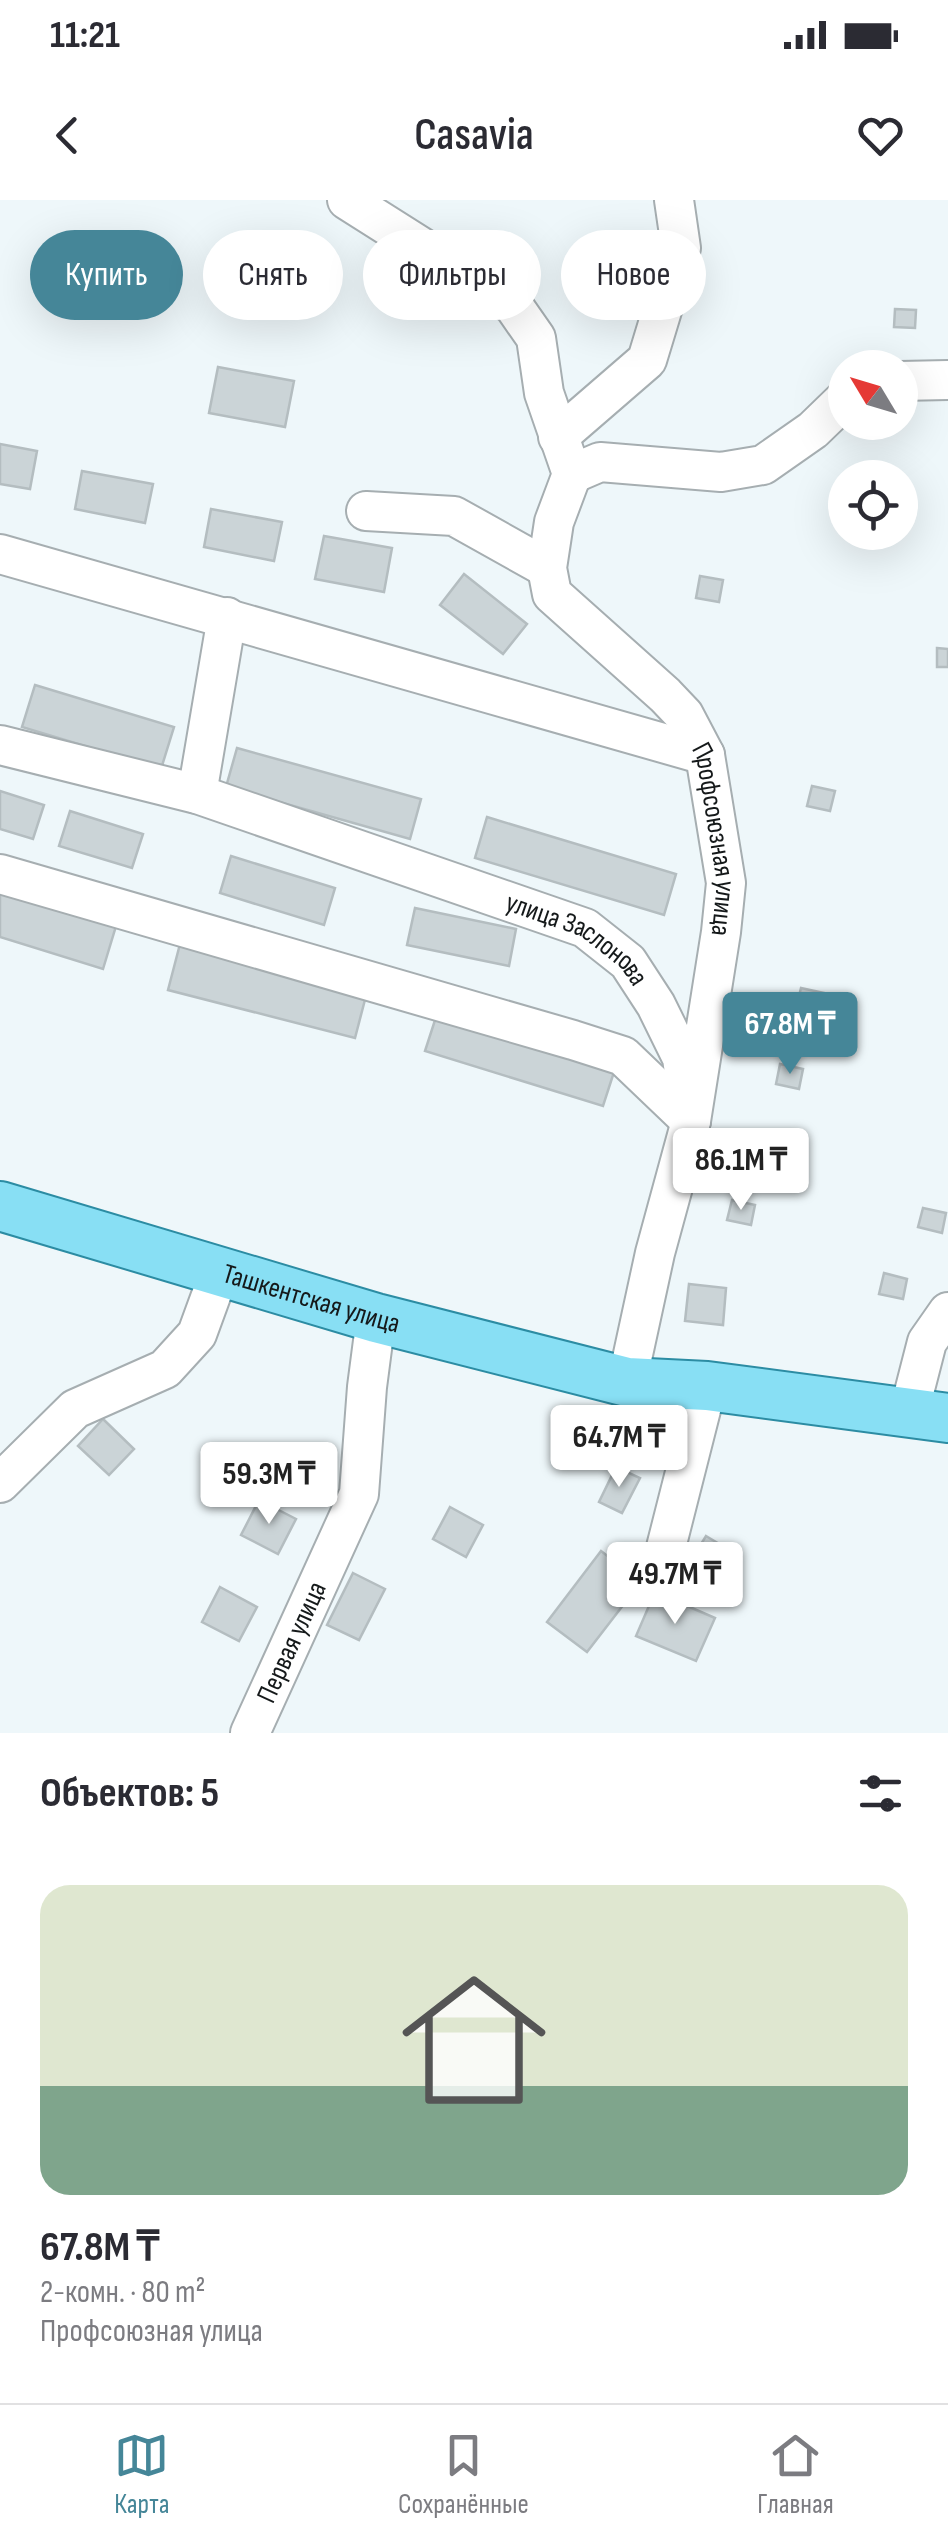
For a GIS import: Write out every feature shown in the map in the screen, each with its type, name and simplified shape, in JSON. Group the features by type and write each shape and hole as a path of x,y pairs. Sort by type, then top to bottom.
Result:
{"main road":[{"name":"Ташкентская улица","path":"0,1206 376,1318 626,1382 707,1386 928,1415"}],"street":[{"path":"348,200 513,305 536,338 544,394 572,474 554,522 547,568 454,516 366,511"},
{"path":"558,438 647,360 682,248 674,200"},
{"path":"918,380 948,380"},
{"path":"572,474 600,462 722,472 763,465 828,415"},
{"path":"0,554 705,755"},
{"name":"Профсоюзная улица","path":"547,568 552,594 684,715 705,755 726,883 692,1121 655,1253 626,1382"},
{"path":"197,794 227,617"},
{"name":"улица Заслонова","path":"0,746 197,794 585,928 628,962 656,1005 682,1058 692,1121"},
{"path":"0,874 623,1056 692,1121"},
{"path":"0,1483 75,1408 165,1369 198,1334 220,1271"},
{"path":"928,1415 928,1342 948,1312"},
{"name":"Первая улица","path":"250,1733 359,1494 376,1318"},
{"path":"659,1575 707,1386"}],"building":[{"path":"895,309 916,310 915,328 894,327"},
{"path":"218,367 294,381 285,427 209,413"},
{"path":"0,444 37,451 30,489 0,484"},
{"path":"82,471 153,484 145,523 75,509"},
{"path":"211,509 282,522 274,561 204,547"},
{"path":"324,536 392,548 384,592 315,579"},
{"path":"464,574 527,624 503,654 440,605"},
{"path":"700,576 723,580 719,602 696,598"},
{"path":"937,648 948,649 948,667 937,667"},
{"path":"35,685 174,727 161,769 22,727"},
{"path":"237,748 421,799 410,839 226,787"},
{"path":"812,786 835,791 830,811 807,806"},
{"path":"0,791 44,805 33,839 0,829"},
{"path":"70,811 143,834 132,868 59,846"},
{"path":"487,817 676,874 664,915 475,858"},
{"path":"231,856 335,888 324,925 220,893"},
{"path":"0,891 116,926 103,969 0,937"},
{"path":"415,908 516,929 509,966 407,945"},
{"path":"180,944 367,992 355,1038 168,990"},
{"path":"801,988 824,993 820,1013 796,1008"},
{"path":"436,1017 614,1072 603,1106 425,1051"},
{"path":"780,1064 803,1069 799,1089 776,1084"},
{"path":"732,1200 755,1205 751,1225 727,1220"},
{"path":"923,1208 946,1213 942,1233 918,1227"},
{"path":"884,1273 907,1279 903,1299 879,1294"},
{"path":"689,1284 726,1288 723,1325 685,1321"},
{"path":"103,1419 134,1449 109,1475 78,1446"},
{"path":"616,1467 640,1478 622,1513 599,1502"},
{"path":"259,1500 296,1519 278,1554 241,1535"},
{"path":"450,1507 483,1525 466,1557 433,1539"},
{"path":"706,1536 741,1557 718,1597 682,1575"},
{"path":"601,1551 641,1582 587,1652 547,1622"},
{"path":"353,1573 385,1589 359,1640 327,1625"},
{"path":"220,1587 257,1607 239,1641 202,1622"},
{"path":"655,1592 715,1618 696,1661 636,1636"}]}
